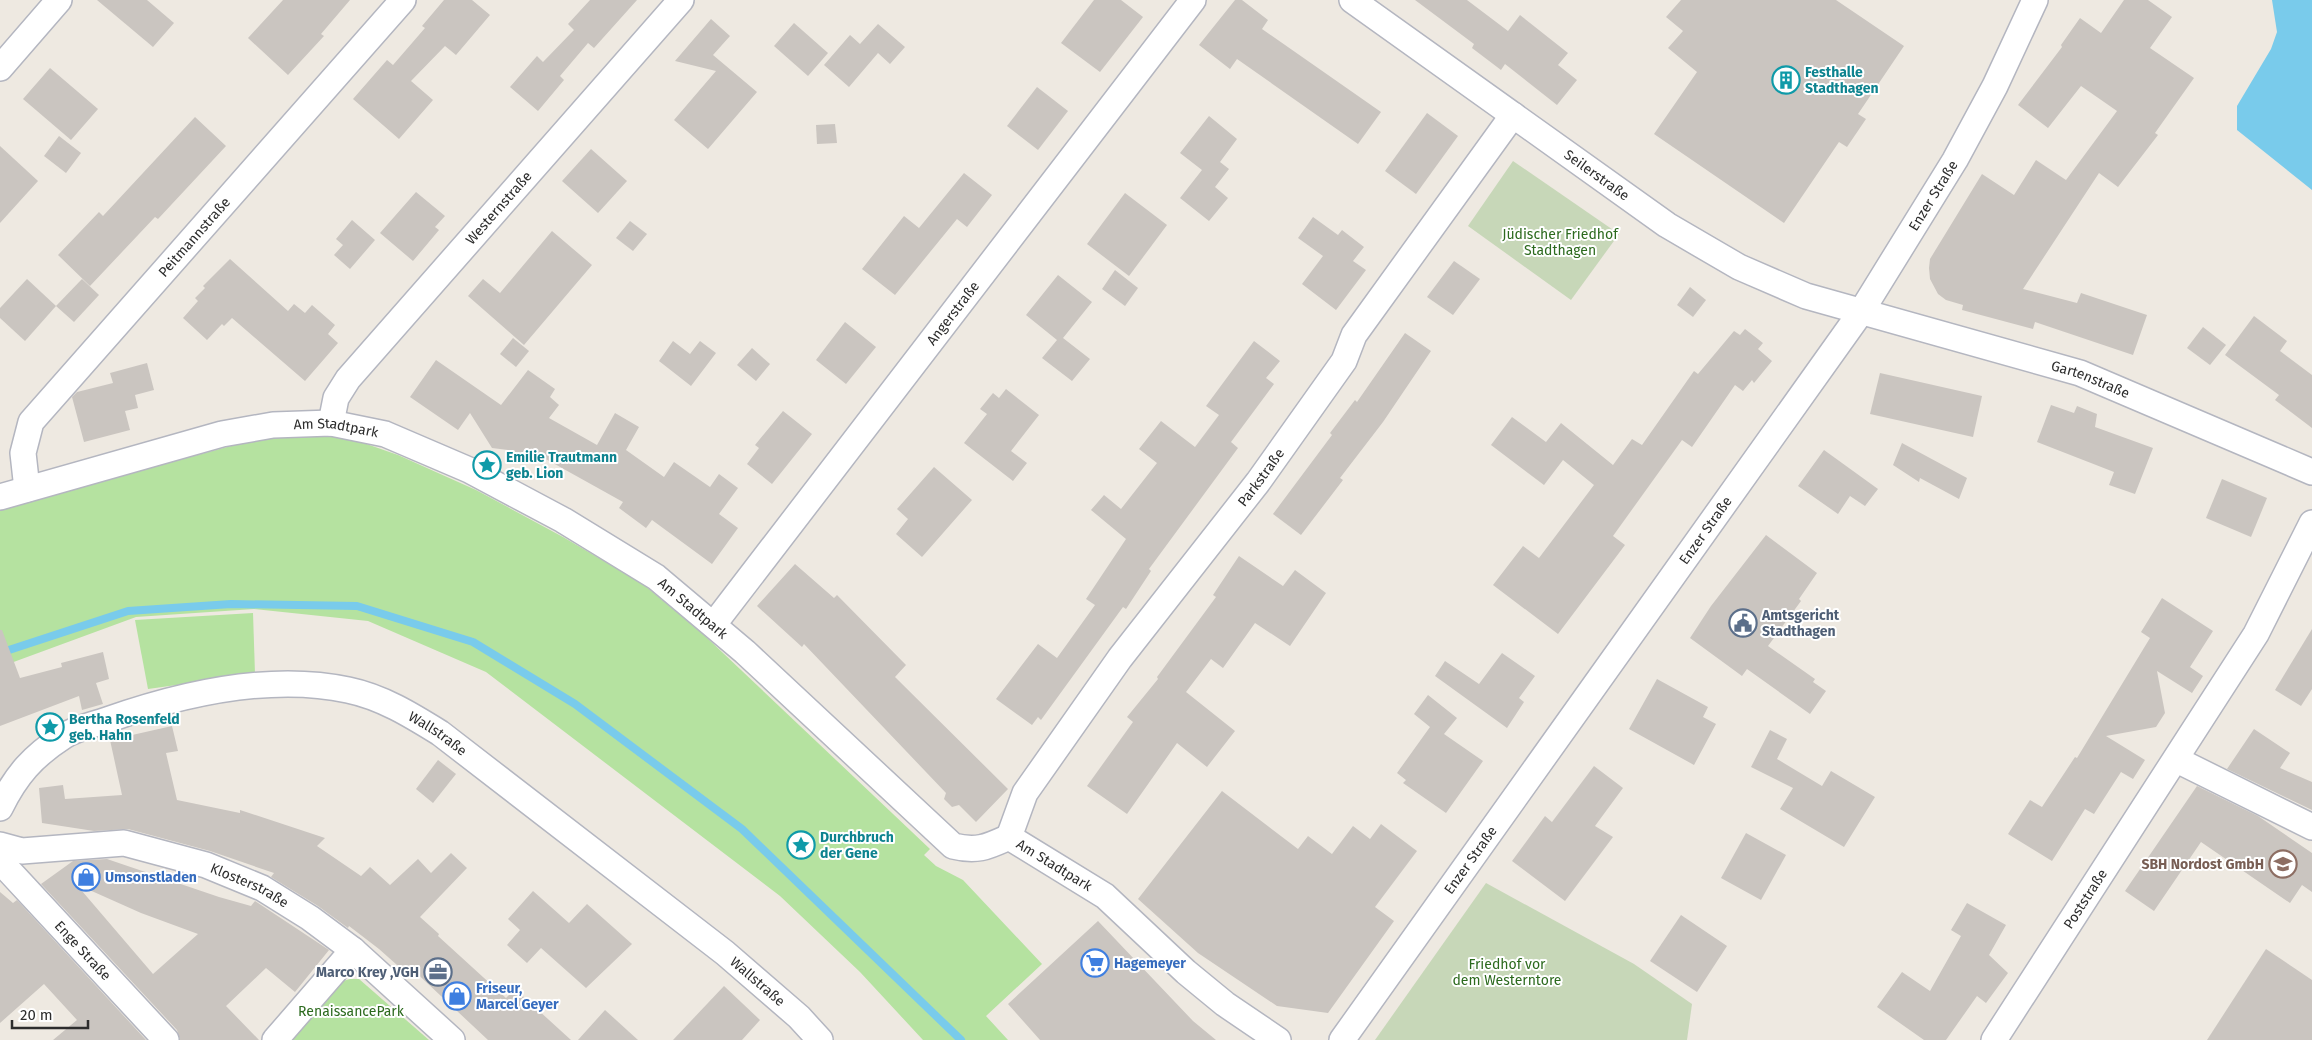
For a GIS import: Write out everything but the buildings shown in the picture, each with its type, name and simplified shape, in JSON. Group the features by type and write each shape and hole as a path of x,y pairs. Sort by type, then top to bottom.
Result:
{"street":[{"path":"0,68 59,0"},
{"name":"Peitmannstraße","path":"27,489 23,453 30,422 403,0"},
{"name":"Westernstraße","path":"331,422 336,398 348,379 681,0"},
{"name":"Angerstraße","path":"714,624 1193,0"},
{"name":"Seilerstraße","path":"1352,0 1667,225 1740,267 1806,296 1861,312"},
{"name":"Enzer Straße","path":"1342,1040 1861,312 1955,160 1995,86 2035,0"},
{"name":"Parkstraße","path":"1009,837 1025,794 1036,778 1120,658 1258,482 1344,360 1354,335 1513,115"},
{"name":"Gartenstraße","path":"1861,312 2080,373 2312,472"},
{"name":"Am Stadtpark","path":"0,496 222,434 273,426 331,422 385,434 469,470 563,520 656,577 714,624 953,846 970,850 987,848 1009,837 1105,896 1199,983 1225,1004 1278,1040"},
{"name":"Poststraße","path":"1994,1040 2177,760 2256,634 2312,523"},
{"name":"Wallstraße","path":"0,808 16,778 34,759 66,734 145,706 275,682 348,690 405,710 440,733 725,953 799,1017 820,1040"},
{"path":"2177,760 2312,828"},
{"name":"Klosterstraße","path":"0,845 22,851 124,843 206,865 262,888 310,918 353,950 452,1040"},
{"name":"Enge Straße","path":"0,861 166,1040"},
{"path":"275,1040 353,950"}],"green space":[{"name":"Jüdischer Friedhof Stadthagen","path":"1513,161 1619,234 1571,300 1468,226"},
{"path":"324,434 358,441 398,455 476,490 563,537 643,584 704,635 930,849 924,855 936,866 963,880 1042,964 986,1016 1008,1040 923,1040 860,972 780,896 486,672 368,621 254,609 136,617 0,667 0,508 242,443 282,436"},
{"path":"253,613 255,674 148,689 135,620"},
{"name":"Friedhof vor dem Westerntore","path":"1486,883 1634,964 1692,1004 1687,1040 1375,1040"},
{"name":"RenaissancePark","path":"350,979 359,979 429,1040 287,1040 336,983"}],"water":[{"path":"2272,0 2312,0 2312,190 2237,130 2237,106 2271,49 2277,32"}],"waterway":[{"path":"0,653 128,611 231,604 357,606 473,642 575,704 742,829 961,1040"}],"place":[{"name":"Festhalle Stadthagen","path":"1786,80"},
{"name":"Emilie Trautmann geb. Lion","path":"487,465"},
{"name":"Amtsgericht Stadthagen","path":"1743,623"},
{"name":"Bertha Rosenfeld geb. Hahn","path":"50,727"},
{"name":"Durchbruch der Gene","path":"801,845"},
{"name":"SBH Nordost GmbH","path":"2283,864"},
{"name":"Umsonstladen","path":"86,877"},
{"name":"Hagemeyer","path":"1095,963"},
{"name":"Marco Krey ,VGH","path":"438,972"},
{"name":"Friseur, Marcel Geyer","path":"457,996"}]}
